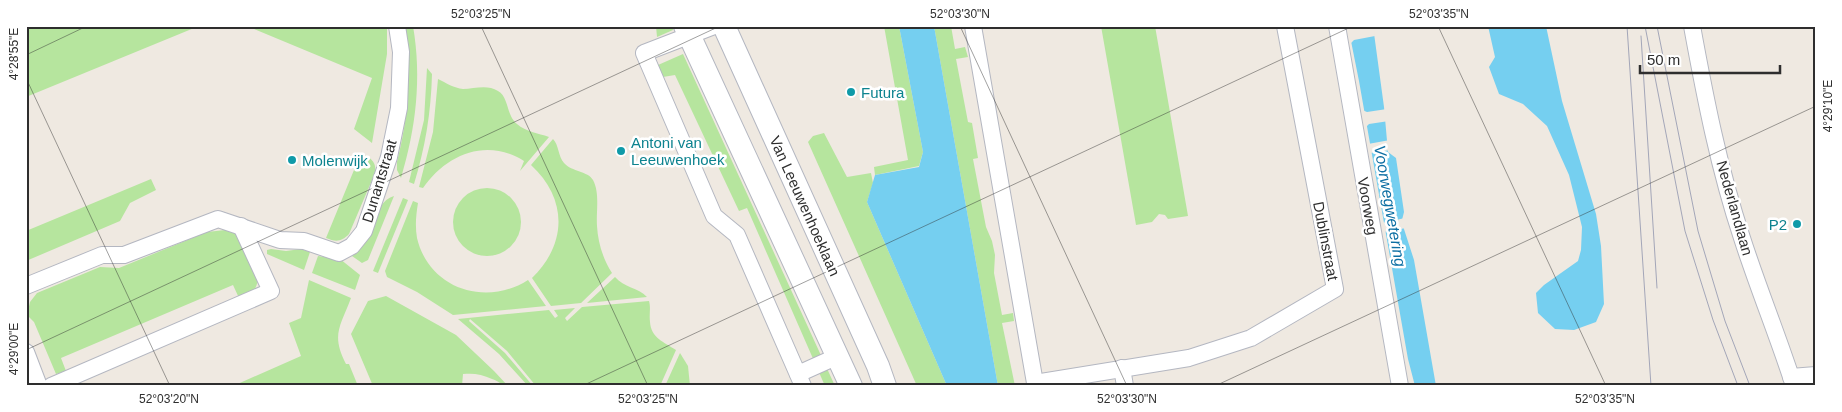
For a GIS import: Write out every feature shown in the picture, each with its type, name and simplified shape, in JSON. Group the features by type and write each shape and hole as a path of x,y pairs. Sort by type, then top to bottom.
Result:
{"street":[{"name":"Dunantstraat","path":"26,286 102,255 124,255 218,220 280,240 304,241 340,253 352,246 364,231 389,157 399,108 401,52 397,26"},
{"path":"714,26 687,31 644,53 714,216 737,235 800,380 838,356"},
{"name":"Van Leeuwenhoeklaan","path":"724,26 878,366 885,386"},
{"name":"Dublinstraat","path":"973,26 1035,383 1189,358 1251,338 1335,289 1285,26"},
{"name":"Voorweg","path":"1337,26 1400,386"},
{"name":"Nederlandlaan","path":"1692,26 1704,92 1741,237 1792,381"},
{"path":"687,31 851,386"},
{"path":"51,386 270,291 241,226"},
{"path":"26,352 40,386"},
{"path":"1122,368 1125,386"},
{"path":"1792,381 1816,375"}],"green space":[{"path":"26,26 199,26 26,97"},
{"path":"247,26 387,26 387,54 372,143 354,129 372,78"},
{"path":"405,26 413,26 416,45 417,84 414,122 401,178 397,170 397,162 408,95"},
{"path":"656,26 672,26 673,30 657,37"},
{"path":"884,26 899,26 923,152 919,166 875,175 874,167 908,160"},
{"path":"934,26 951,26 955,49 965,47 968,57 956,59 968,122 972,123 978,158 973,159 986,227 995,255 994,273 1002,315 1013,313 1014,321 1002,323 1015,386 998,386"},
{"path":"1101,26 1155,26 1188,216 1168,219 1165,215 1159,214 1152,222 1136,225"},
{"path":"683,54 835,386 825,386 747,208 739,211 675,75 663,77 658,65"},
{"path":"427,68 432,74 429,116 414,184 409,182 424,120"},
{"path":"438,79 463,89 485,87 498,91 504,97 511,116 517,124 528,131 549,137 520,171 524,161 510,154 495,150 481,150 468,153 443,166 423,188 419,187 433,132"},
{"path":"824,133 847,177 871,173 873,183 867,202 947,386 917,386 808,142 813,136"},
{"path":"553,139 564,163 591,177 593,180 597,197 598,239 601,251 612,273 581,303 551,306 532,278 544,264 557,236 557,206 543,178 531,165"},
{"path":"361,153 370,158 374,163 375,173 349,234 343,239 338,240 326,238"},
{"path":"151,179 156,190 130,203 120,221 26,261 26,231"},
{"path":"487,188 500,191 511,198 518,209 521,222 518,235 511,246 500,253 487,256 474,253 463,246 456,235 453,222 456,209 463,198 474,191"},
{"path":"394,196 368,260 362,263 352,256 360,250 365,242 380,207 386,200"},
{"path":"403,198 408,200 378,273 373,271"},
{"path":"413,201 418,203 416,234 423,256 446,281 461,288 478,292 495,292 512,288 528,280 546,306 453,315 417,292 387,277 385,271"},
{"path":"225,230 239,233 258,279 256,287 252,292 239,298 233,285 61,358 66,371 56,374 34,322 27,315 30,302 37,293 100,267 119,268 207,232"},
{"path":"301,249 310,252 304,270 267,254 267,250 286,251"},
{"path":"318,256 340,259 360,275 355,290 312,273"},
{"path":"615,277 647,297 587,303"},
{"path":"309,280 351,298 338,338 341,354 346,364 349,364 358,386 233,386 301,356 289,323 301,318"},
{"path":"386,296 456,335 508,386 478,374 463,374 462,386 373,386 351,334 368,301"},
{"path":"649,301 650,322 653,332 659,339 676,350 660,386 536,386 507,351 470,319 469,321 505,353 533,386 528,386 499,354 458,319 549,310 555,318 558,316 554,310 575,308 565,318 567,321 582,307"},
{"path":"680,353 688,366 690,386 665,386"}],"water":[{"path":"899,26 934,26 998,386 947,386 867,202 875,175 919,167 923,152"},
{"name":"Voorwegwetering","path":"1348,26 1373,26 1388,152 1396,158 1404,212 1403,226 1414,260 1436,386 1415,386 1408,359"},
{"path":"1488,26 1546,26 1562,101 1596,214 1601,246 1604,304 1596,322 1574,330 1555,329 1538,313 1536,293 1544,285 1578,261 1581,250 1582,227 1569,175 1547,126 1523,104 1499,94 1489,67 1495,57"}],"pier":[{"path":"1346,26 1352,29 1374,26 1375,36 1354,40 1349,45"},
{"path":"1387,109 1389,121 1369,124 1365,128 1362,110 1367,112"},
{"path":"1390,140 1391,150 1370,153 1368,144"},
{"path":"1405,218 1406,228 1383,232 1382,223"}],"tram line":[{"path":"1627,26 1651,386"},
{"path":"1645,26 1685,231 1713,320 1738,386"},
{"path":"1657,26 1698,231 1725,321 1750,386"},
{"path":"1641,36 1657,288"}],"place":[{"name":"Futura","path":"851,92"},
{"name":"Antoni van Leeuwenhoek","path":"621,151"},
{"name":"Molenwijk","path":"292,160"},
{"name":"P2","path":"1797,224"}]}
